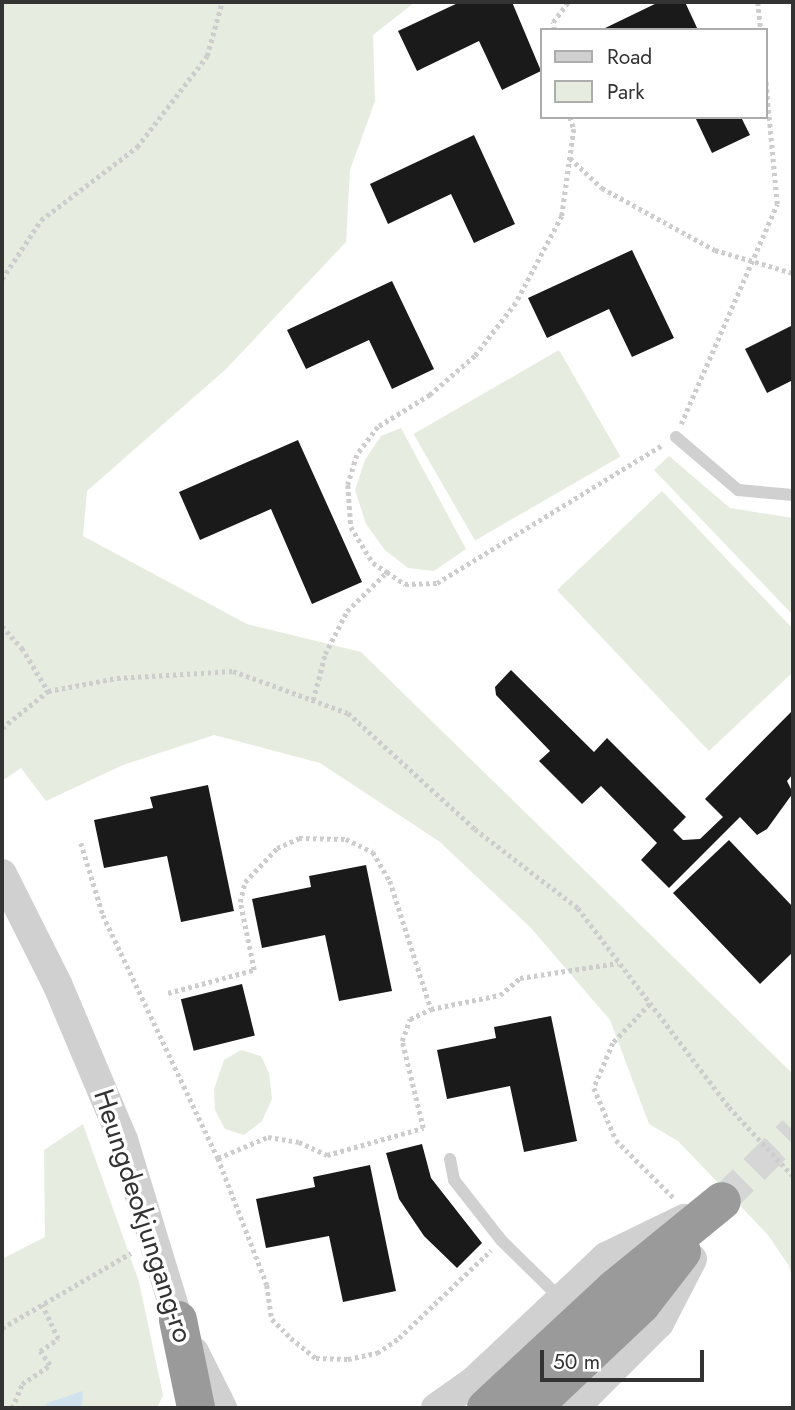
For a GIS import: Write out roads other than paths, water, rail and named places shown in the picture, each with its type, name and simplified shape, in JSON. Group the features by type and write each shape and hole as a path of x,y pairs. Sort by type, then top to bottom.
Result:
{"highway":[{"path":"486,1408 614,1289 707,1208"},
{"path":"532,1408 641,1305 707,1208"},
{"path":"178,1320 195,1408"}],"street":[{"name":"Heungdeokjungang-ro","path":"2,874 58,986 123,1140 206,1408"},
{"path":"436,1408 473,1382 606,1257 707,1208"},
{"path":"574,1408 659,1323 707,1208"},
{"path":"178,1320 222,1408"}],"lane":[{"path":"676,438 738,489 793,495"},
{"path":"450,1159 454,1180 501,1240 561,1299"}],"water":[{"path":"83,1391 82,1405 76,1408 44,1408 47,1403"}],"tunnel":[{"path":"722,1201 793,1131"}]}
